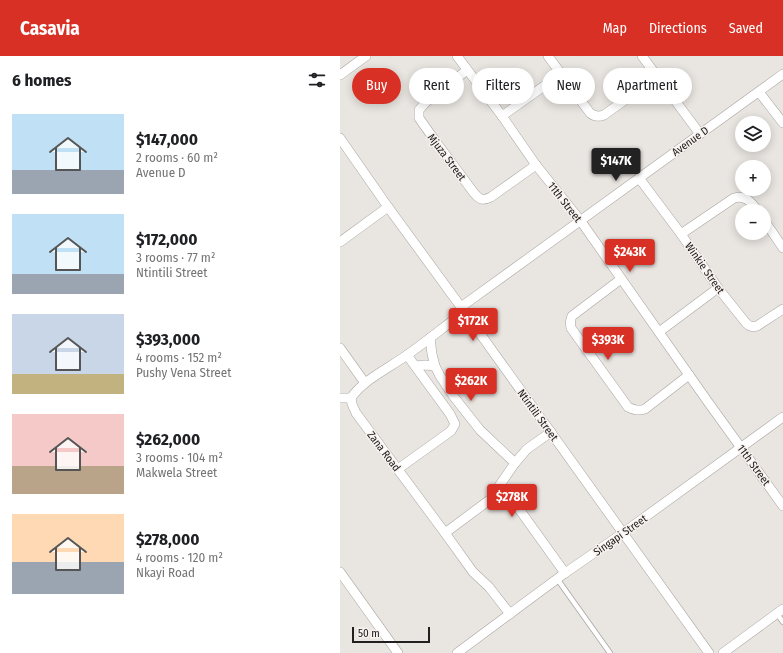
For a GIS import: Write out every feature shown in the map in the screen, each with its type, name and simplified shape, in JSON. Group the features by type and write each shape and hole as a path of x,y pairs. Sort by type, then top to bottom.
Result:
{"street":[{"path":"340,75 366,56"},
{"name":"11th Street","path":"457,56 502,116 536,165 580,220 740,448 783,506"},
{"path":"548,56 557,68"},
{"path":"642,56 651,68"},
{"name":"Mjuza Street","path":"467,70 425,103 419,110 419,118 436,142 478,198 485,200 536,165"},
{"name":"Avenue D","path":"463,309 580,220 783,74"},
{"path":"502,116 542,88"},
{"path":"759,92 783,123"},
{"path":"583,104 593,116 597,117 604,115 619,104"},
{"path":"677,104 700,134"},
{"name":"Ntintili Street","path":"340,138 709,653"},
{"name":"Winkie Street","path":"640,178 718,288 746,323 753,327 757,326 783,309"},
{"path":"681,234 734,198 745,198 752,204"},
{"path":"340,242 388,207"},
{"path":"771,227 780,237 783,248"},
{"path":"621,278 572,316 570,320 571,328 628,407 633,410 639,411 645,409 689,375"},
{"path":"659,332 718,288"},
{"path":"340,398 351,398 365,383 430,338 463,309"},
{"path":"430,338 435,366 450,392 473,422 515,463"},
{"path":"340,348 365,383"},
{"path":"398,470 451,431 455,424 453,418 407,355"},
{"path":"416,366 435,366"},
{"name":"Zana Road","path":"351,398 356,413 445,532 472,572 489,587 510,614"},
{"name":"Singapi Street","path":"457,653 783,417"},
{"path":"496,497 497,489 515,463 527,449 551,432"},
{"path":"445,532 492,498 500,496 505,497 514,502 566,573"},
{"path":"340,572 398,653"},
{"path":"723,653 780,612"}],"lane":[{"path":"558,580 610,653"},
{"path":"780,612 783,622"}]}
